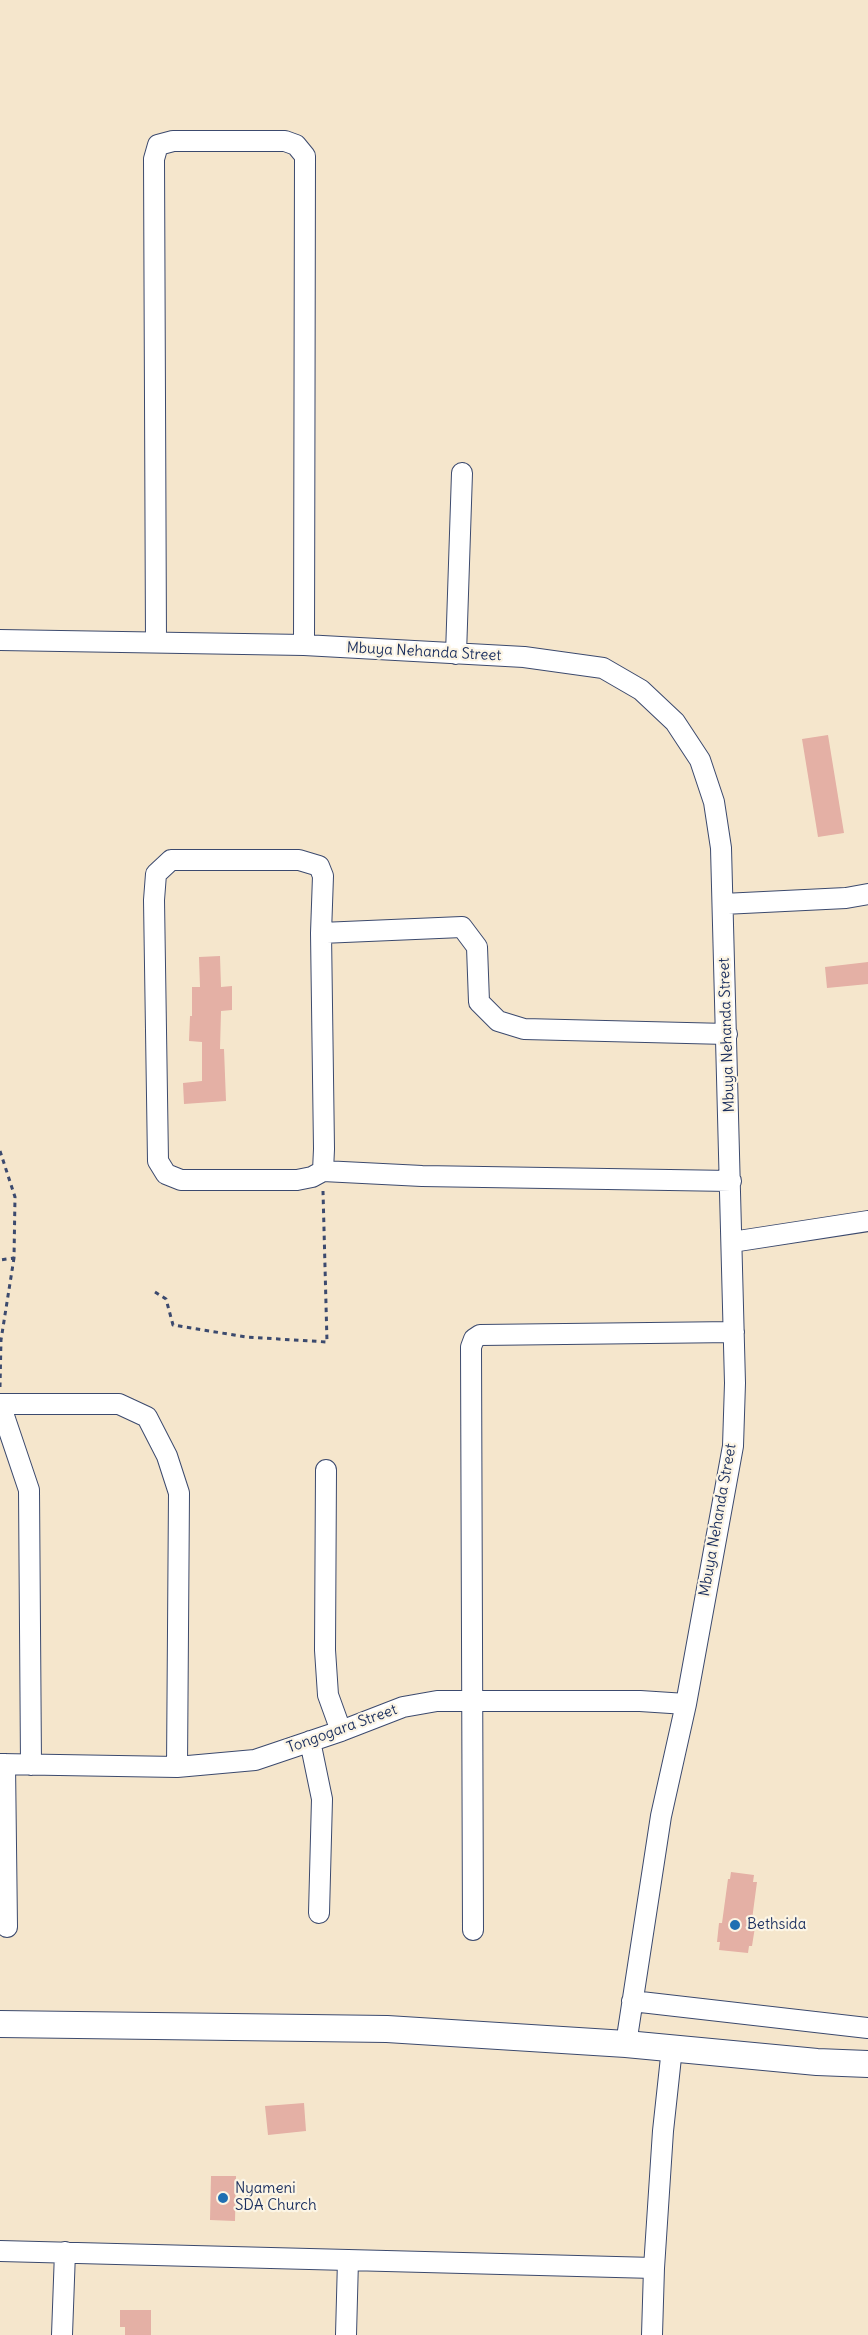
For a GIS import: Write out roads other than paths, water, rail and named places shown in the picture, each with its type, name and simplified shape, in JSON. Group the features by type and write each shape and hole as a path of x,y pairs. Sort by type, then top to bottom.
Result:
{"main road":[{"path":"0,2024 387,2029 626,2044 817,2062 868,2064"}],"street":[{"path":"156,642 154,159 158,145 173,141 285,141 296,145 305,156 304,645"},
{"path":"456,654 462,473"},
{"name":"Mbuya Nehanda Street","path":"0,640 304,645 524,657 603,668 641,690 675,722 700,760 714,802 721,848 731,1181 735,1383 733,1446 686,1704 661,1816 626,2044"},
{"path":"323,1171 322,876 319,866 299,860 171,861 156,874 154,900 158,1161 166,1174 181,1180 297,1180 312,1177 323,1171 422,1176 731,1181"},
{"path":"723,904 846,898 868,894"},
{"path":"321,933 462,927 477,947 479,1002 498,1021 524,1029 727,1034"},
{"path":"732,1242 868,1221"},
{"path":"473,1930 471,1347 474,1339 480,1335 734,1332"},
{"path":"31,1766 28,1490 0,1404 119,1404 147,1417 167,1456 179,1493 177,1767"},
{"path":"326,1470 325,1650 328,1695 341,1731"},
{"name":"Tongogara Street","path":"3,1764 177,1767 255,1760 403,1707 437,1701 474,1703 640,1701 686,1704"},
{"path":"310,1741 322,1799 319,1913"},
{"path":"3,1764 7,1927"},
{"path":"632,2001 868,2028"},
{"path":"652,2335 663,2132 672,2048"},
{"path":"0,2251 654,2268"},
{"path":"62,2335 65,2252"},
{"path":"345,2335 348,2260"}],"place":[{"name":"Bethsida","path":"735,1925"},
{"name":"Nyameni SDA Church","path":"223,2198"}]}
